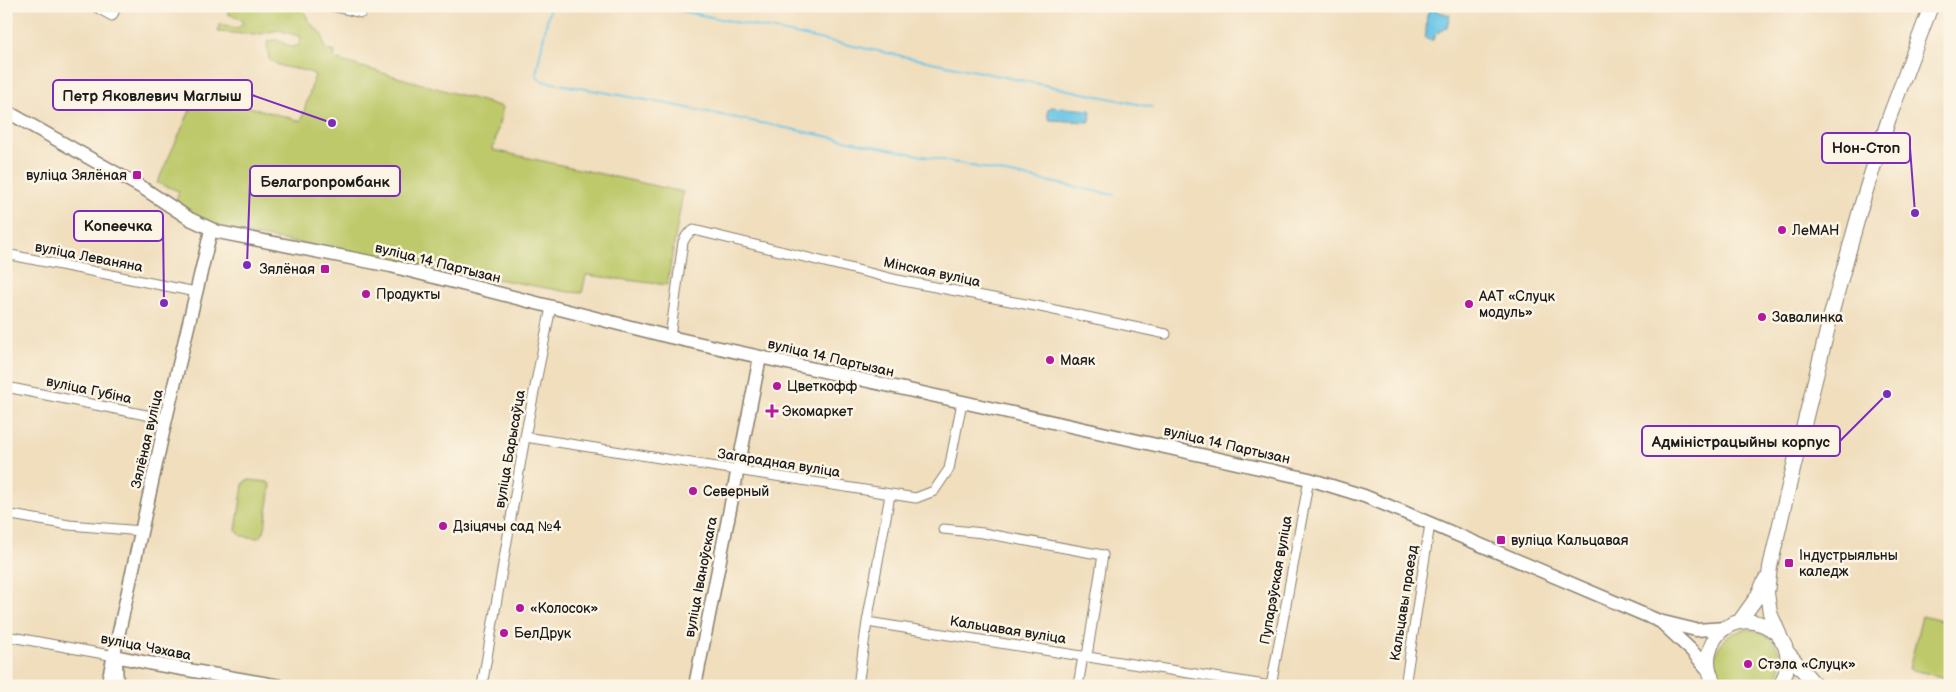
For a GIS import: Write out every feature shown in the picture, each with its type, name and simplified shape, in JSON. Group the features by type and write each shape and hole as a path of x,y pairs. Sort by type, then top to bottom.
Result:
{"main road":[{"path":"1816,686 1788,653 1770,613 1768,593 1770,567 1813,389 1862,202 1892,109 1931,6"},
{"name":"вуліца 14 Партызан","path":"6,112 146,190 190,219 211,230 399,268 670,338 1309,479 1364,496 1659,621 1696,630 1733,625"},
{"name":"Зялёная вуліца","path":"107,686 166,419 211,230"},
{"name":"вуліца Іваноўскага","path":"696,686 760,357"},
{"path":"1712,680 1708,658 1711,646 1717,636 1733,625 1757,597 1770,567"},
{"name":"вуліца 14 Партызан","path":"1659,621 1692,650 1712,680"},
{"path":"1733,625 1750,621 1762,623 1772,628 1780,636"},
{"path":"1780,686 1786,676 1788,653"},
{"name":"Зялёная вуліца","path":"115,656 117,686"},
{"name":"вуліца Чэхава","path":"115,656 148,664 280,686"}],"street":[{"path":"94,6 112,16 117,6"},
{"path":"332,6 361,13 363,6"},
{"name":"Мінская вуліца","path":"670,338 683,242 687,235 694,230 898,280 1036,306 1166,334"},
{"name":"вуліца Леваняна","path":"6,254 196,292"},
{"name":"вуліца Барысаўца","path":"482,686 525,437 551,307"},
{"name":"вуліца Губіна","path":"6,387 166,419"},
{"name":"Загарадная вуліца","path":"525,437 916,498 934,490 942,482 949,469 962,402"},
{"name":"Пупарэўская вуліца","path":"1271,686 1309,479"},
{"path":"858,686 890,495"},
{"path":"6,514 69,525 142,531"},
{"name":"Кальцавы праезд","path":"1405,686 1430,524"},
{"path":"944,529 1103,555 1078,686"},
{"name":"Кальцавая вуліца","path":"868,622 1271,686"},
{"name":"вуліца Чэхава","path":"6,636 115,656"}],"green space":[{"path":"229,6 302,6 309,22 322,34 325,49 335,52 334,59 503,107 493,150 683,192 667,285 586,275 582,293 568,292 232,231 187,212 175,203 179,191 157,183 198,93 301,121 315,75 310,72 281,66 269,59 268,41 277,40 292,47 299,45 301,37 279,30 255,35 218,32 220,24 237,28 243,24 241,19 228,14"},
{"path":"245,481 268,482 271,486 264,533 258,538 241,536 236,530 243,485"},
{"path":"1922,616 1950,623 1950,679 1909,669"},
{"path":"1750,629 1769,637 1779,651 1781,659 1777,677 1771,686 1725,686 1718,677 1715,667 1718,649 1730,635"},
{"path":"1791,665 1811,686 1783,686"}],"water":[{"path":"1430,9 1450,15 1447,28 1435,34 1433,40 1425,38 1427,16"},
{"path":"1051,107 1090,110 1090,121 1050,120 1048,110"}],"waterway":[{"path":"657,6 1152,107"},
{"path":"549,11 536,74 543,81 678,106 1114,195"}],"place":[{"name":"Петр Яковлевич Маглыш","path":"332,123"},
{"name":"вуліца Зялёная","path":"137,175"},
{"name":"Нон-Стоп","path":"1915,213"},
{"name":"ЛеМАН","path":"1782,230"},
{"name":"Белагропромбанк","path":"247,265"},
{"name":"Зялёная","path":"325,269"},
{"name":"Продукты","path":"366,294"},
{"name":"Копеечка","path":"164,303"},
{"name":"ААТ «Слуцк модуль»","path":"1469,304"},
{"name":"Завалинка","path":"1762,317"},
{"name":"Маяк","path":"1050,360"},
{"name":"Цветкофф","path":"777,386"},
{"name":"Адміністрацыйны корпус","path":"1887,394"},
{"name":"Экомаркет","path":"772,411"},
{"name":"Северный","path":"693,491"},
{"name":"Дзіцячы сад №4","path":"443,526"},
{"name":"вуліца Кальцавая","path":"1501,540"},
{"name":"Індустрыяльны каледж","path":"1789,563"},
{"name":"«Колосок»","path":"520,608"},
{"name":"БелДрук","path":"504,633"},
{"name":"Стэла «Слуцк»","path":"1748,664"}]}
